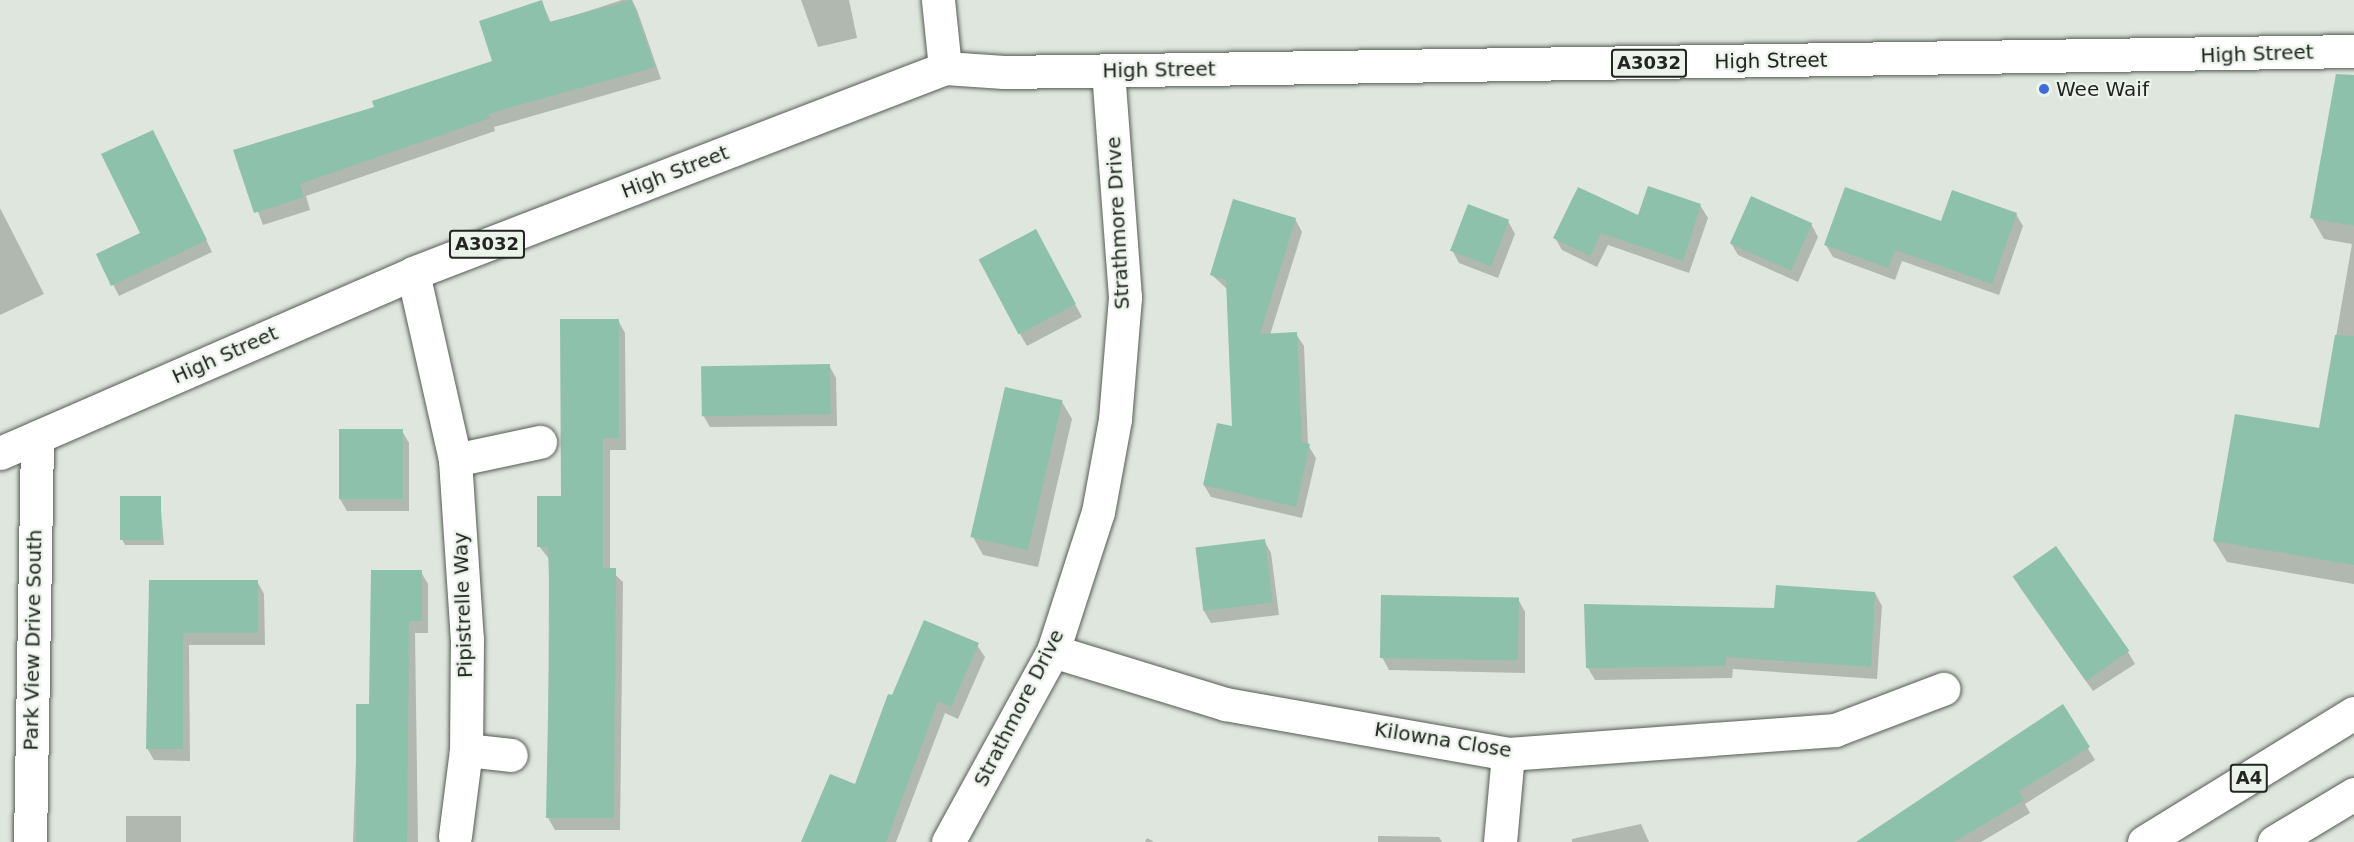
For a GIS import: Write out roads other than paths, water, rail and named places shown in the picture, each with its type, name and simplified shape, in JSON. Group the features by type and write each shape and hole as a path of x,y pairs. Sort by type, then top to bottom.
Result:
{"street":[{"path":"938,0 945,68"},
{"name":"High Street","path":"37,437 413,273 945,68 1108,71 2354,51"},
{"name":"Strathmore Drive","path":"948,842 1053,651 1098,512 1115,419 1125,297 1108,71"},
{"name":"Pipistrelle Way","path":"413,273 455,460 467,639 466,750 455,836"},
{"name":"A3032","path":"0,453 37,437"},
{"name":"Park View Drive South","path":"30,842 37,437"},
{"path":"455,460 540,442"},
{"name":"Kilowna Close","path":"1053,651 1225,704 1509,754 1835,730 1943,689"},
{"name":"A4","path":"2144,842 2354,713"},
{"path":"466,750 511,755"},
{"path":"1500,842 1509,754"},
{"path":"2274,842 2354,794"}],"place":[{"name":"Wee Waif","path":"2044,89"}]}
